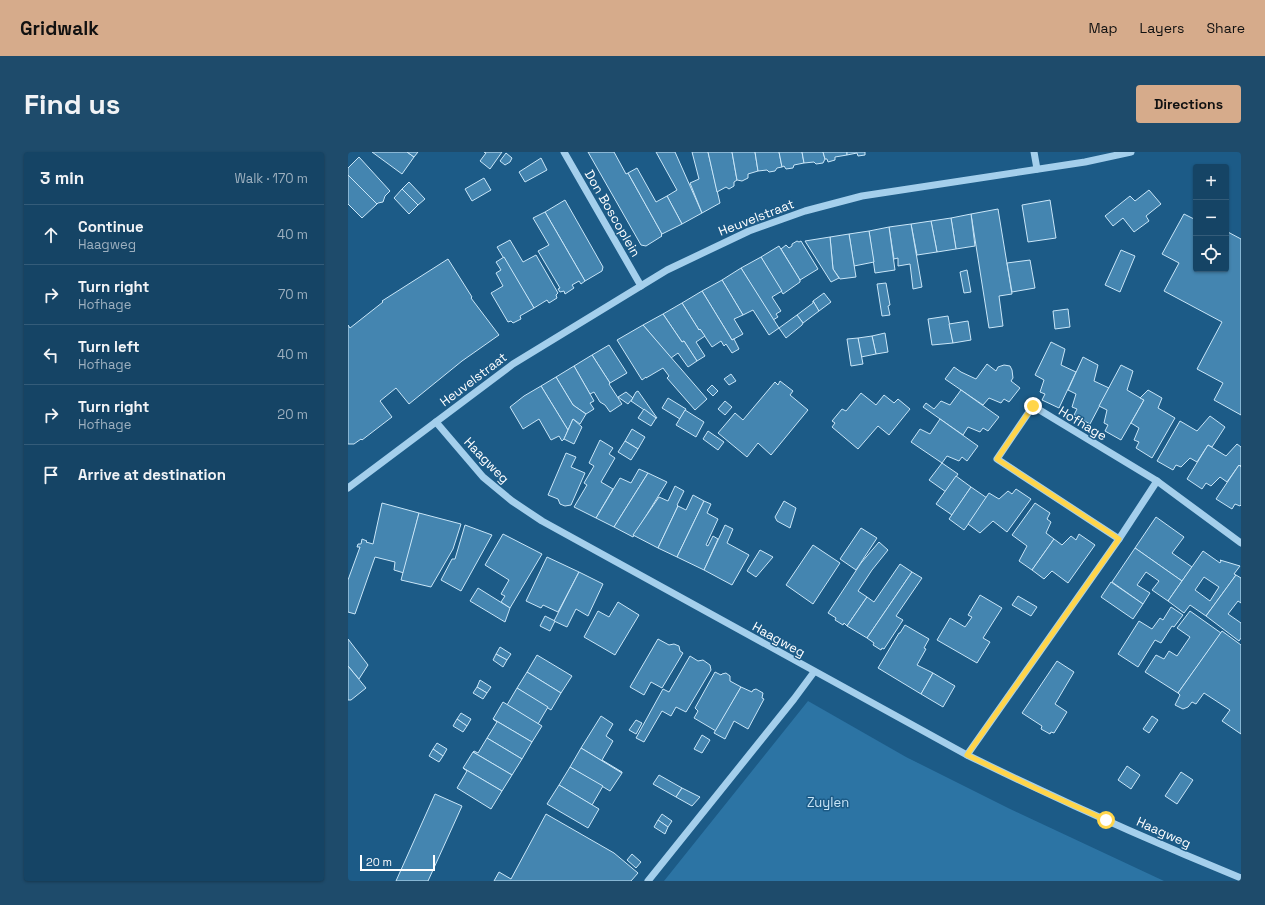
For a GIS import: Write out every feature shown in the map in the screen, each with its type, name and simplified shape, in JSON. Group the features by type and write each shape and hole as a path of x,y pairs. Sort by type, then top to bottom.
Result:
{"street":[{"name":"Don Boscoplein","path":"564,152 641,286"},
{"path":"1034,152 1037,169"},
{"name":"Heuvelstraat","path":"436,422 513,364 666,270 749,231 805,211 862,196 1085,162 1131,152"},
{"name":"Hofhage","path":"1119,539 997,459 1033,406 1157,481 1241,543"},
{"path":"348,488 436,422"},
{"name":"Haagweg","path":"436,422 483,477 512,501 542,522 967,755 1106,820 1241,878"},
{"path":"967,755 1119,539 1157,481"},
{"path":"648,881 814,672"}],"green space":[{"name":"Zuylen","path":"808,701 906,757 1008,808 1164,881 664,881"}],"building":[{"path":"372,152 407,152 414,157 402,174"},
{"path":"407,152 418,152 414,157"},
{"path":"484,152 502,152 490,169 480,161 486,153"},
{"path":"588,152 614,152 626,174 628,173 662,236 646,246 641,245"},
{"path":"656,152 675,152 702,213 682,224 667,196 677,190"},
{"path":"692,152 708,152 720,203 702,213 690,183 699,179"},
{"path":"708,152 732,152 737,180 734,182 734,186 729,189 726,187 717,192"},
{"path":"732,152 755,152 758,171 748,174 748,178 742,181 737,180"},
{"path":"755,152 779,152 782,167 777,168 775,171 769,172 767,170 758,171"},
{"path":"779,152 802,152 804,163 794,165 793,168 786,169 784,166 782,167"},
{"path":"802,152 823,152 825,159 823,163 804,163"},
{"path":"823,152 847,152 847,155 835,157 835,160 828,162 827,159 825,159"},
{"path":"847,152 865,152 865,155 858,156 857,153 847,155"},
{"path":"506,153 512,158 510,162 505,165 500,161"},
{"path":"359,157 390,191 385,196 383,202 377,204 348,175 348,168"},
{"path":"541,158 547,170 525,182 519,172"},
{"path":"637,168 656,202 667,196 682,224 662,234 628,173"},
{"path":"348,175 377,204 362,218 348,204"},
{"path":"484,178 491,190 472,201 465,189"},
{"path":"409,182 425,199 418,205 402,189"},
{"path":"402,189 418,205 409,214 394,198"},
{"path":"1149,190 1161,204 1146,216 1149,221 1134,232 1123,218 1113,226 1105,216 1130,196 1135,201"},
{"path":"565,200 603,267 602,271 585,281 545,212"},
{"path":"1050,200 1056,238 1028,242 1022,205"},
{"path":"998,209 1012,294 999,296 1003,326 989,328 971,214"},
{"path":"545,212 585,281 581,284 579,281 572,285 574,288 565,294 564,291 560,292 558,289 560,288 538,251 549,245 533,218"},
{"path":"971,214 975,246 956,249 951,218"},
{"path":"1184,214 1193,218 1193,272 1229,272 1229,233 1241,239 1241,415 1214,400 1223,383 1197,369 1222,322 1164,291 1179,263 1162,254"},
{"path":"951,218 956,249 937,252 931,221"},
{"path":"931,221 937,252 917,255 911,224"},
{"path":"911,224 922,287 913,289 910,264 898,266 898,258 894,259 889,227"},
{"path":"889,227 895,270 875,273 869,231"},
{"path":"869,231 874,262 854,266 849,234"},
{"path":"849,234 856,277 840,279 833,269 830,237"},
{"path":"830,237 833,269 839,278 831,282 805,241"},
{"path":"510,240 523,262 536,255 558,293 556,295 557,298 549,303 547,300 534,308 497,247"},
{"path":"797,241 801,241 818,269 800,280 781,249 786,245 789,248"},
{"path":"779,246 800,280 800,282 783,294 761,257"},
{"path":"1121,250 1135,256 1120,292 1105,285"},
{"path":"504,257 534,308 520,316 521,319 513,323 511,321 508,322 491,293 503,286 496,273 501,270 496,262"},
{"path":"761,257 782,291 772,297 781,311 776,314 778,317 773,320 741,268"},
{"path":"448,259 472,297 471,298 499,335 462,361 409,404 396,388 380,401 392,417 362,440 361,439 354,444 348,444 348,325 350,328 383,302 382,301"},
{"path":"1030,260 1035,288 1012,292 1007,263"},
{"path":"741,268 779,328 769,335 753,310 743,315 722,280"},
{"path":"967,270 971,292 964,293 960,272"},
{"path":"722,280 743,315 734,319 743,334 732,340 702,291"},
{"path":"886,283 890,305 888,306 890,315 882,316 877,284"},
{"path":"702,291 739,349 732,353 726,344 724,346 721,341 712,347 682,303"},
{"path":"824,293 831,302 819,311 813,301"},
{"path":"813,301 819,311 803,323 797,315 813,303"},
{"path":"682,303 699,330 700,329 705,336 696,342 705,356 697,361 663,314"},
{"path":"1068,309 1070,327 1055,329 1053,311"},
{"path":"663,314 697,361 688,367 678,353 671,358 643,325"},
{"path":"797,315 803,323 786,338 779,328"},
{"path":"948,316 953,343 932,345 928,319"},
{"path":"968,321 971,340 953,343 949,324"},
{"path":"643,325 707,399 695,410 667,378 669,376 663,368 642,380 617,340"},
{"path":"885,333 888,352 876,354 872,336"},
{"path":"872,336 876,354 861,357 858,338"},
{"path":"858,338 863,364 851,366 847,339"},
{"path":"1051,342 1065,349 1061,365 1076,372 1059,408 1042,400 1045,394 1040,392 1044,380 1035,375"},
{"path":"609,345 627,373 610,383 592,355"},
{"path":"592,355 622,404 610,412 605,405 600,402 594,392 590,394 574,366"},
{"path":"1083,357 1098,365 1094,381 1109,388 1090,424 1074,415 1077,409 1072,407 1076,394 1068,390"},
{"path":"987,364 996,371 998,367 1004,365 1010,366 1013,378 1011,381 1020,388 1009,402 1004,399 1001,403 989,398 983,405 945,379 954,367 976,379"},
{"path":"1121,365 1133,371 1127,390 1144,400 1121,440 1105,431 1108,425 1104,423 1107,410 1099,406"},
{"path":"574,366 594,401 590,403 594,409 586,414 573,405 556,377"},
{"path":"731,374 736,381 729,385 724,379"},
{"path":"556,377 573,405 586,414 580,424 573,419 568,430 541,386"},
{"path":"780,381 793,391 790,395 808,410 771,455 758,443 747,457 718,433 735,413 743,420 775,382 778,385"},
{"path":"712,385 718,391 713,396 707,390"},
{"path":"541,386 568,430 562,441 559,436 551,440 539,419 523,429 510,407 524,396"},
{"path":"961,390 999,417 988,431 983,428 980,432 968,427 963,435 923,407 926,403 934,409 941,401 950,405"},
{"path":"1148,390 1162,398 1158,408 1175,418 1152,458 1136,448 1139,442 1134,440 1139,428 1131,423 1144,400 1140,398"},
{"path":"638,391 657,418 631,401"},
{"path":"626,392 633,398 628,404 618,397"},
{"path":"861,393 876,405 884,395 894,403 898,399 910,409 889,435 878,426 858,449 832,427 835,423 832,421 842,409 846,411"},
{"path":"668,398 686,409 680,419 662,408"},
{"path":"725,401 732,407 725,415 718,409"},
{"path":"644,409 656,418 651,426 638,418"},
{"path":"685,410 704,422 696,437 676,425"},
{"path":"1210,416 1225,427 1212,447 1208,445 1197,462 1190,458 1181,467 1176,465 1173,470 1157,461 1180,421 1197,431"},
{"path":"573,419 582,427 574,444 564,439"},
{"path":"940,419 978,446 967,461 962,457 959,461 947,456 942,463 911,442 920,429 930,434"},
{"path":"632,429 645,437 638,449 625,441"},
{"path":"708,431 724,442 718,450 703,439"},
{"path":"600,440 613,448 609,454 615,458 601,482 613,489 596,518 574,507 587,485 584,483 594,466 589,463"},
{"path":"625,441 638,449 631,460 618,452"},
{"path":"1237,444 1241,447 1241,465 1239,465 1227,482 1220,477 1211,486 1206,483 1202,489 1187,479 1208,445 1226,456"},
{"path":"566,453 576,457 571,467 585,473 571,505 565,506 560,504 558,499 548,495"},
{"path":"942,463 958,474 946,492 929,480"},
{"path":"1239,465 1241,467 1241,505 1235,504 1232,509 1216,499"},
{"path":"639,469 648,473 614,527 596,518 620,478 631,483"},
{"path":"648,473 667,482 633,537 614,527"},
{"path":"956,476 971,487 952,515 936,504"},
{"path":"675,486 684,491 658,548 633,535 659,497 668,501"},
{"path":"971,487 987,498 964,530 949,519"},
{"path":"1016,489 1031,499 1007,532 993,521 980,533 968,524 989,493 999,499 1008,491 1012,494"},
{"path":"693,495 704,501 677,557 658,548 678,506 686,510"},
{"path":"704,501 711,504 707,513 718,519 706,545 708,546 713,536 718,539 704,570 677,557"},
{"path":"784,501 796,508 790,528 777,521 775,517"},
{"path":"382,503 419,513 404,573 394,570 395,562 375,557 355,614 348,612 348,580 360,547 357,547 358,544 361,544 362,539 373,544"},
{"path":"1035,503 1050,513 1047,519 1051,522 1046,533 1054,539 1032,570 1019,561 1027,546 1012,535"},
{"path":"419,513 461,524 453,549 431,587 401,580"},
{"path":"1156,517 1184,537 1172,553 1192,567 1182,581 1135,548"},
{"path":"465,525 492,535 461,591 441,580 452,559 455,559"},
{"path":"725,525 733,529 727,543 749,555 732,585 704,570"},
{"path":"861,528 877,538 856,570 840,559"},
{"path":"503,534 542,554 510,608 501,602 505,596 501,594 509,580 485,565"},
{"path":"1079,534 1095,545 1068,583 1052,571 1044,579 1032,570 1054,539 1062,545 1071,536 1076,540"},
{"path":"879,542 888,550 858,591 867,597 847,626 844,623 843,625 828,613 861,563"},
{"path":"813,545 840,563 813,604 786,585"},
{"path":"1135,548 1182,581 1168,601 1152,590 1159,581 1146,572 1137,585 1150,593 1143,604 1112,582"},
{"path":"760,550 773,557 756,577 747,571"},
{"path":"1203,551 1220,563 1220,560 1240,566 1234,574 1236,575 1206,616 1190,605 1184,613 1168,601","holes":["1204,577 1219,587 1210,601 1195,590"]},
{"path":"547,557 579,572 558,612 543,605 541,608 526,601"},
{"path":"900,564 912,572 867,638 847,626 867,597 874,602"},
{"path":"579,572 603,584 588,616 576,609 567,627 554,621"},
{"path":"912,572 922,578 896,616 903,620 884,649 882,648 881,650 873,645 874,643 867,638"},
{"path":"1236,575 1241,578 1241,603 1238,601 1228,614 1241,623 1241,638 1239,641 1206,616"},
{"path":"1111,582 1143,604 1133,619 1101,597"},
{"path":"478,588 510,608 505,622 470,601"},
{"path":"980,595 1002,608 983,638 990,642 977,663 937,640 950,618 965,627 972,617 968,615"},
{"path":"1018,596 1037,607 1031,616 1012,605"},
{"path":"618,602 639,615 615,655 584,637 598,611 609,617"},
{"path":"1171,607 1183,615 1174,627 1172,626 1161,643 1155,640 1138,667 1118,654 1139,621 1152,629 1160,618 1163,620"},
{"path":"1190,611 1221,633 1178,693 1145,672 1156,655 1164,659 1169,651 1177,656 1190,637 1177,628"},
{"path":"545,616 555,621 550,631 540,626"},
{"path":"905,625 929,639 924,648 926,649 917,665 933,673 921,694 878,668"},
{"path":"1222,631 1241,645 1241,734 1222,721 1230,710 1204,693 1196,704 1192,702 1188,707 1183,709 1175,705 1180,695 1178,693"},
{"path":"348,639 368,665 359,679 348,666"},
{"path":"658,639 669,645 674,644 679,646 680,651 683,653 662,688 651,682 644,695 630,687"},
{"path":"500,647 511,654 507,660 496,654"},
{"path":"496,654 507,660 503,667 493,660"},
{"path":"537,655 572,676 561,693 527,672"},
{"path":"690,656 698,661 703,660 710,665 711,670 686,712 676,707 671,716 662,711 644,742 636,738 663,689 669,692"},
{"path":"1057,661 1074,672 1055,704 1067,712 1054,733 1051,732 1050,734 1041,729 1042,726 1022,713"},
{"path":"348,666 366,688 351,700 348,700"},
{"path":"527,672 561,693 551,710 517,688"},
{"path":"715,672 721,675 726,673 730,676 730,681 741,687 716,731 694,718 698,711 695,708"},
{"path":"933,673 955,686 943,707 921,694"},
{"path":"480,680 491,687 487,693 477,687"},
{"path":"477,687 487,693 483,699 473,693"},
{"path":"741,687 752,692 756,689 763,693 762,698 764,699 748,729 734,721 725,739 714,733"},
{"path":"517,688 548,707 538,724 507,705"},
{"path":"503,702 542,726 532,742 493,719"},
{"path":"461,713 471,719 467,726 457,719"},
{"path":"601,716 613,724 606,736 613,741 602,760 622,773 581,748"},
{"path":"1152,716 1158,720 1149,733 1143,729"},
{"path":"457,719 467,726 463,732 453,726"},
{"path":"493,719 532,742 522,759 487,738 497,722"},
{"path":"636,720 642,723 636,734 629,730"},
{"path":"702,735 710,740 702,753 694,749"},
{"path":"487,738 522,759 512,775 473,752 478,753"},
{"path":"437,743 447,749 443,756 433,749"},
{"path":"581,748 622,773 610,791 570,767"},
{"path":"433,749 443,756 439,762 429,756"},
{"path":"473,752 512,775 502,791 463,768"},
{"path":"1127,766 1140,775 1131,789 1118,780"},
{"path":"570,767 603,786 592,805 559,785"},
{"path":"463,768 502,791 491,809 457,788 467,771"},
{"path":"1181,772 1193,780 1177,804 1165,796"},
{"path":"659,775 682,788 676,797 653,784"},
{"path":"559,785 599,809 588,828 547,804"},
{"path":"682,788 700,797 692,806 676,797"},
{"path":"435,794 462,806 428,881 396,881"},
{"path":"546,814 614,853 638,873 631,881 494,881 499,872 511,879"},
{"path":"662,814 672,821 668,827 658,820"},
{"path":"658,820 668,827 665,834 654,827"},
{"path":"632,854 641,862 636,868 627,860"}],"route":[{"path":"1033,406 997,459 1119,539 967,755 1106,820"}]}
